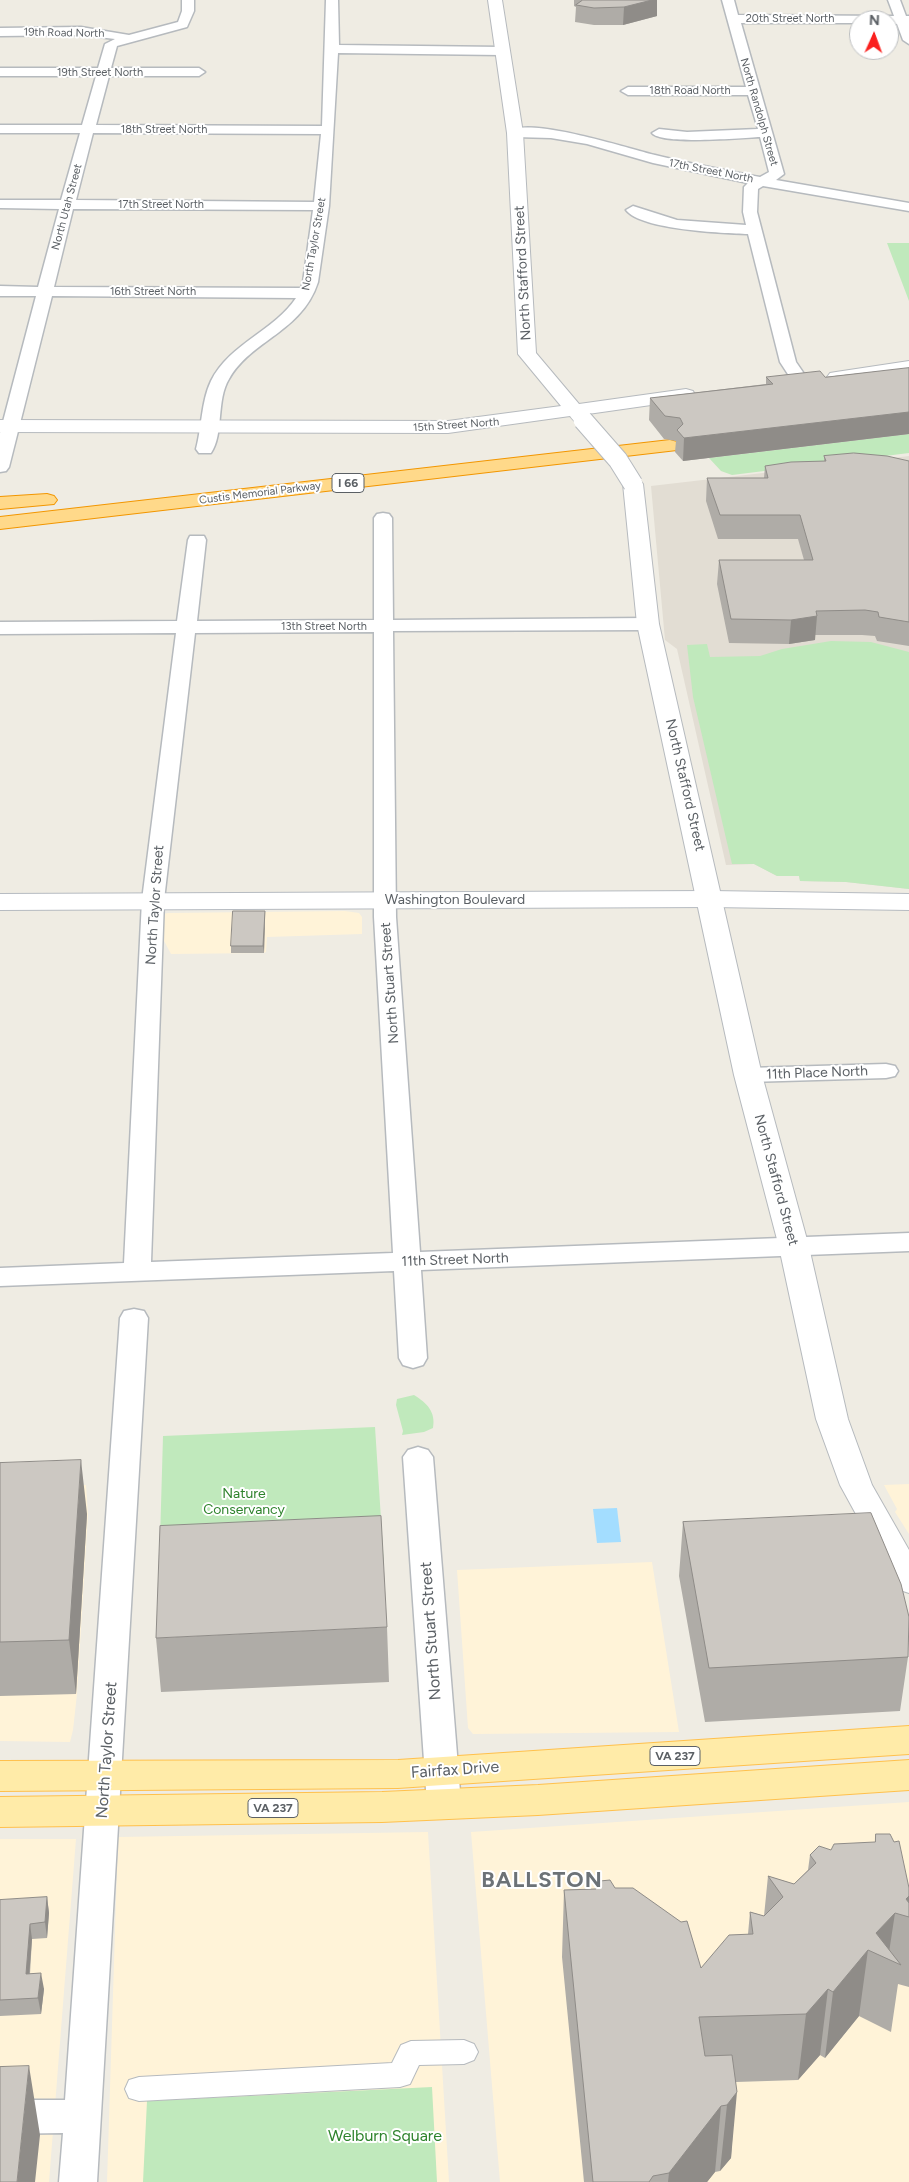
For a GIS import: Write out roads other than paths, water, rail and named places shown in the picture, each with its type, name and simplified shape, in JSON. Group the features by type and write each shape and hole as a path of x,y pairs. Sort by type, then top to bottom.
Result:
{"highway":[{"name":"Custis Memorial Parkway","path":"0,508 663,439 0,523"},
{"path":"0,503 106,496"}],"main road":[{"name":"Fairfax Drive","path":"443,1788 909,1740"},
{"name":"Fairfax Drive","path":"0,1812 104,1793 443,1788 909,1775"},
{"name":"Fairfax Drive","path":"0,1776 104,1793"}],"street":[{"name":"North Utah Street","path":"0,467 5,426 46,291 67,205 112,44 127,38 168,31 183,24 188,11 188,0"},
{"name":"North Taylor Street","path":"205,449 220,379 241,355 282,326 297,310 307,293 322,206 333,50 332,0"},
{"name":"North Stafford Street","path":"495,0 501,51 515,133 527,354 618,460 633,484 648,624 748,1075 794,1248 832,1419 856,1485 878,1528 909,1580"},
{"name":"North Randolph Street","path":"728,0 777,174 751,187 750,212 793,382"},
{"path":"894,0 905,20 909,40"},
{"name":"20th Street North","path":"732,19 905,20"},
{"name":"19th Road North","path":"0,32 85,32 115,34 127,38"},
{"path":"333,50 501,51"},
{"name":"19th Street North","path":"0,72 199,72"},
{"name":"18th Road North","path":"628,91 753,91"},
{"name":"18th Street North","path":"0,129 327,130"},
{"name":"17th Street North","path":"515,133 551,134 589,140 653,159 763,182 909,206"},
{"path":"659,133 687,136 766,133"},
{"name":"17th Street North","path":"0,204 322,206"},
{"path":"633,210 653,220 682,227 755,230"},
{"name":"16th Street North","path":"0,291 307,293"},
{"path":"793,382 909,366"},
{"name":"15th Street North","path":"5,426 448,428 518,419 578,415 705,393"},
{"name":"North Stuart Street","path":"383,518 385,900 409,1262 413,1358"},
{"name":"North Taylor Street","path":"137,1271 153,900 188,627 197,540"},
{"name":"13th Street North","path":"0,628 648,624"},
{"name":"Washington Boulevard","path":"0,902 710,899 909,902"},
{"name":"11th Place North","path":"748,1075 886,1071"},
{"name":"11th Street North","path":"0,1277 794,1248 909,1242"},
{"name":"North Taylor Street","path":"78,2182 134,1318"},
{"name":"North Stuart Street","path":"418,1457 443,1788"},
{"path":"139,2089 400,2075 411,2053 464,2052"},
{"path":"0,2117 83,2116"}],"water":[{"path":"617,1508 621,1542 597,1543 593,1509"}],"district":[{"name":"BALLSTON","path":"542,1881"}],"park label":[{"name":"Nature Conservancy","path":"244,1502"},
{"name":"Welburn Square","path":"385,2136"}]}
